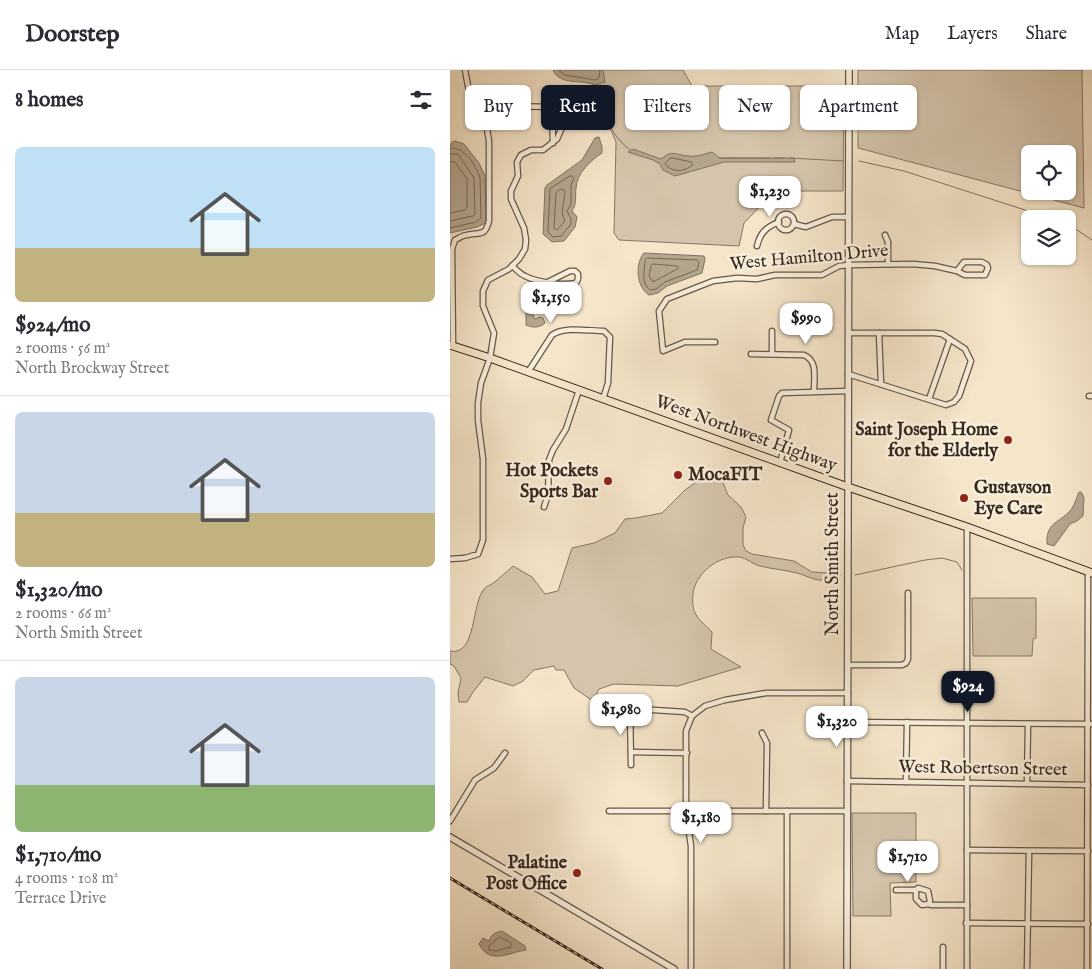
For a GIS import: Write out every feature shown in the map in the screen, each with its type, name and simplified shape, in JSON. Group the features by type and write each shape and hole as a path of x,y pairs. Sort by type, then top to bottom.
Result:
{"main road":[{"name":"West Northwest Highway","path":"451,345 848,487 967,527 1090,573"}],"street":[{"path":"451,345 452,249 455,240 465,235 482,234 487,229 489,221 488,135 487,129 472,103 466,70"},
{"name":"North Smith Street","path":"847,969 849,70"},
{"path":"552,130 552,143"},
{"path":"450,559 465,558 478,554 484,540 483,459 478,420 478,403 481,383 490,358 494,333 483,306 483,291 488,280 512,266 523,254 526,240 524,228 511,199 511,191 518,176 518,162 521,155 531,150 543,150 557,139 561,130"},
{"path":"757,246 759,236 764,230 779,222 782,216 786,214 793,218 794,224 790,229 786,229 781,227 779,222"},
{"path":"794,224 806,227 832,217 849,217"},
{"path":"885,234 888,242 888,264"},
{"name":"West Hamilton Drive","path":"715,342 685,342 663,351 659,312 667,298 713,281 738,278 757,279 775,274 822,275 839,266 849,265 935,266 957,271 965,275 985,274 988,268 982,262 964,262 957,271"},
{"path":"512,266 525,276 555,284 572,284 578,279 578,274 570,271 548,282"},
{"path":"528,372 552,335 556,332 604,331 610,338 608,384 603,399"},
{"path":"772,331 772,354"},
{"path":"848,374 946,405 954,402 959,396 971,361 965,349 942,334 849,333"},
{"path":"879,333 880,384"},
{"path":"929,400 950,339"},
{"path":"751,354 804,355 812,359 814,366 814,391"},
{"path":"544,507 548,495 549,460 566,429 579,390"},
{"path":"780,463 789,430 771,420 779,396 786,391 848,391"},
{"path":"966,969 967,527"},
{"path":"1088,969 1090,573"},
{"path":"848,665 902,665 906,663 908,659 908,593"},
{"path":"691,969 691,846 686,812 686,731 692,716 705,706 725,700 766,693 848,692"},
{"path":"623,708 685,712 692,716"},
{"path":"630,708 630,765"},
{"path":"848,722 1090,724"},
{"path":"906,782 907,722"},
{"path":"1027,783 1028,724"},
{"path":"762,733 767,743 766,811"},
{"path":"631,752 686,753"},
{"path":"450,821 475,780 494,768 505,753"},
{"name":"West Robertson Street","path":"847,782 1088,785"},
{"path":"609,811 846,811"},
{"path":"787,811 787,969"},
{"path":"450,837 674,969"},
{"path":"967,850 1088,851"},
{"path":"1027,969 1029,852"},
{"path":"896,890 924,888 928,891 929,904"},
{"path":"916,890 916,899 922,905 966,906"},
{"path":"966,924 1088,924"},
{"path":"943,946 943,969"}],"shaded area":[{"path":"603,70 683,70 691,85 625,85 625,130 709,130 709,86 719,86 719,130 790,130 790,86 800,86 800,130 844,130 843,191 797,191 772,194 744,223 739,246 619,240 614,233 616,142 611,130 615,130 615,85 592,85 597,83"},
{"path":"858,70 1082,70 1084,208 1054,200 1076,200 1076,145 1021,145 1021,191 858,148 858,130 917,130 917,85 858,85"},
{"path":"709,473 719,473 728,495 741,507 746,517 743,528 743,545 746,551 752,554 794,561 812,572 830,573 832,575 819,580 797,573 760,566 739,557 723,559 703,573 698,580 693,594 695,612 712,632 711,649 741,667 678,686 614,684 599,689 593,701 574,688 564,670 556,670 554,666 534,670 523,681 513,686 485,677 467,702 459,702 458,693 461,678 454,666 450,664 450,651 459,651 465,646 472,627 477,604 485,588 513,566 532,577 545,594 558,591 572,548 594,543 615,533 625,519 662,513 685,490"},
{"path":"972,598 1036,598 1036,638 1033,639 1032,656 973,656"},
{"path":"852,813 916,813 916,882 890,883 891,916 853,916"}],"water":[{"path":"553,70 603,70 605,82 595,85 566,80 556,75"},
{"path":"599,137 602,153 585,168 577,183 575,203 572,211 577,217 575,227 564,241 552,242 543,234 545,188 582,160 595,138"},
{"path":"455,141 464,144 479,163 485,176 486,223 450,233 450,146"},
{"path":"633,149 661,159 671,153 691,156 712,152 720,158 794,158 795,162 724,162 675,176 663,170 660,164 653,160 628,152"},
{"path":"644,253 704,256 702,273 667,286 658,293 649,295 641,286 638,275 639,263"},
{"path":"531,311 535,319 543,318 545,323 536,327 526,325 526,312"},
{"path":"1079,492 1084,497 1083,516 1070,524 1054,546 1047,544 1050,528 1070,511"},
{"path":"502,931 525,946 526,950 494,956 483,950 479,944 483,938 489,941 494,934"}],"waterway":[{"path":"612,130 630,150"},
{"path":"719,158 769,158"},
{"path":"775,158 784,158"},
{"path":"790,158 843,161"},
{"path":"859,161 904,171 1025,210"},
{"path":"1076,229 1092,240"},
{"path":"855,575 942,558 957,562 962,570"},
{"path":"832,575 841,575"}],"railway":[{"path":"450,878 602,969"}],"place":[{"name":"Saint Joseph Home for the Elderly","path":"1008,440"},
{"name":"MocaFIT","path":"678,475"},
{"name":"Hot Pockets Sports Bar","path":"608,481"},
{"name":"Gustavson Eye Care","path":"964,498"},
{"name":"Palatine Post Office","path":"577,873"}]}
